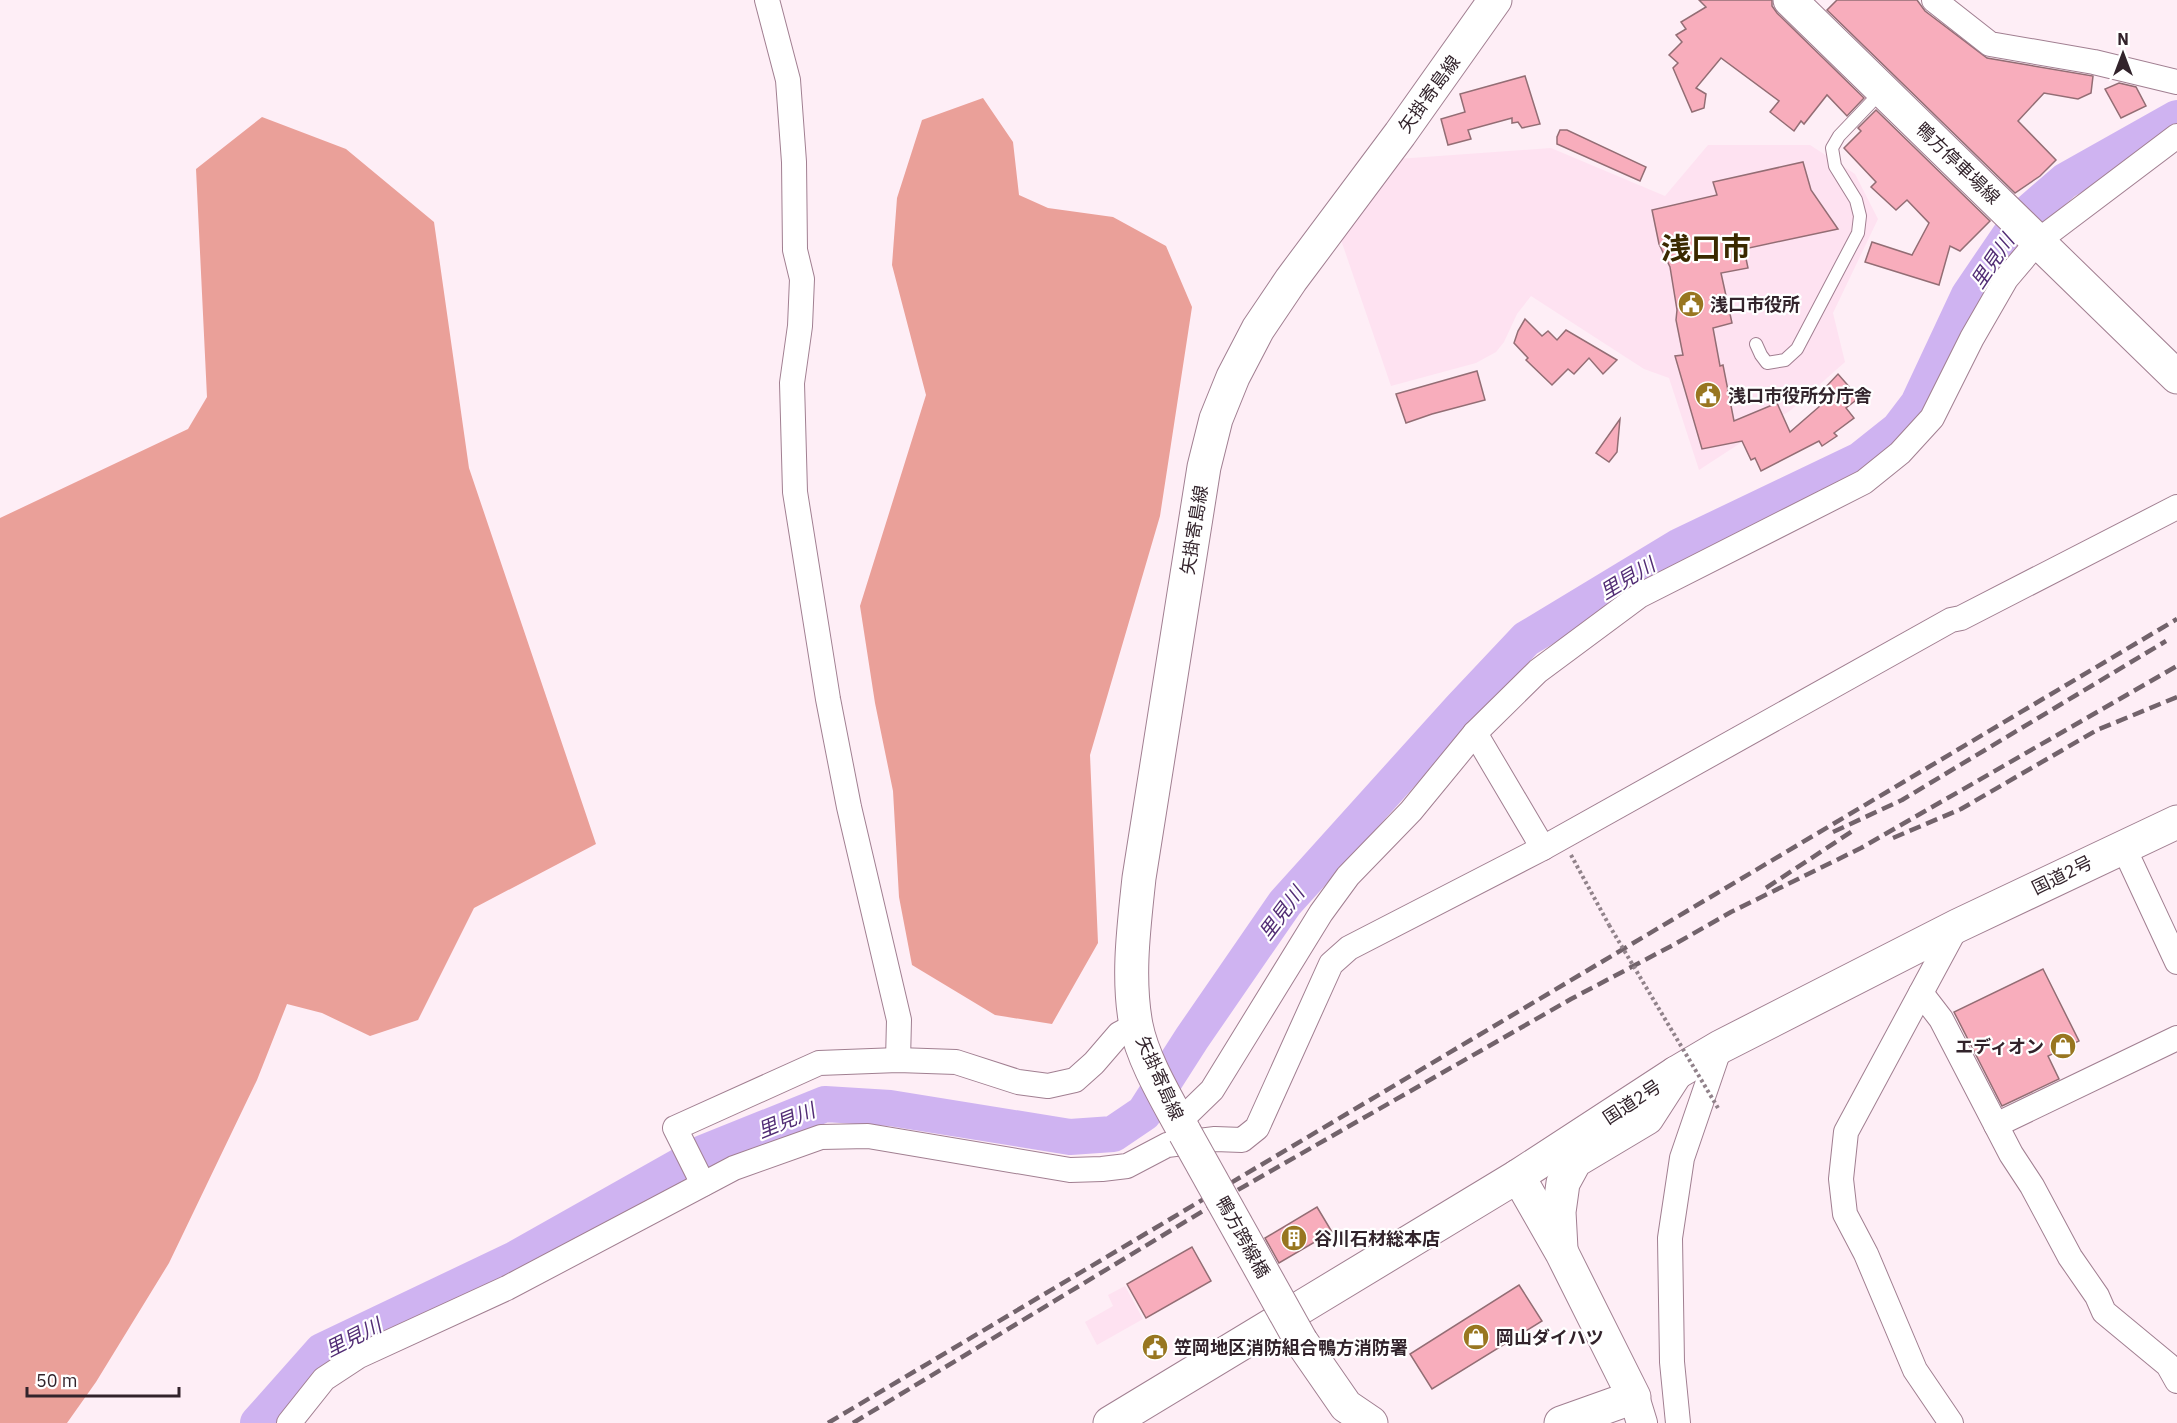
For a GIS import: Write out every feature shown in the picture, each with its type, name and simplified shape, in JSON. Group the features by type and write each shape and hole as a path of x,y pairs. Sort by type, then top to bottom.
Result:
{"main road":[{"name":"矢掛寄島線","path":"1179,1122 1141,1039 1133,985 1133,938 1139,878 1204,467 1216,419 1248,348 1285,290 1495,0"},
{"name":"鴨方停車場線","path":"1790,0 2177,377"},
{"name":"国道2号","path":"1110,1423 1518,1176 1720,1047 1957,926 2177,822"},
{"path":"1562,1253 1559,1212 1562,1190 1563,1183 1575,1161 1647,1118 1676,1073"},
{"name":"鴨方跨線橋","path":"1179,1122 1301,1341 1346,1406 1371,1423"},
{"path":"1518,1176 1562,1253 1638,1410 1561,1423"}],"street":[{"path":"767,0 788,80 794,162 795,250 802,279 800,326 792,383 795,492 828,699 849,807 899,1020 898,1060"},
{"path":"1934,0 1990,44 2094,62 2177,82"},
{"path":"1179,1122 1212,1090 1321,913 1348,876 1412,811 1475,733 1538,671 1639,596 1864,482 1900,453 1932,417 1972,338 2006,279 2034,237 2177,136"},
{"path":"290,1423 324,1379 359,1356 507,1288 734,1168 820,1137 868,1136 1070,1170 1127,1166 1167,1145 1215,1139 1242,1140 1257,1128 1331,964 1349,948 1552,843 1951,620 1961,618 2177,507"},
{"path":"1475,733 1552,843"},
{"path":"2123,846 2177,962"},
{"path":"1951,1423 1915,1370 1866,1254 1845,1214 1841,1179 1846,1132 1957,926"},
{"path":"1921,993 1941,1019 2011,1154 2032,1186 2070,1257 2097,1296 2104,1312 2168,1365 2177,1381"},
{"path":"703,1184 675,1128 819,1063 898,1060 956,1062 1018,1082 1048,1086 1075,1080 1094,1063 1119,1034 1141,1039"},
{"path":"1996,1125 2177,1038"},
{"path":"1678,1423 1672,1362 1670,1238 1682,1158 1720,1047"}],"lane":[{"path":"1756,344 1767,363 1785,360 1797,349 1858,233 1860,216 1856,200 1835,166 1832,148 1839,136 1883,90"}],"path":[{"path":"1552,843 1609,925 1718,1108"}],"shaded area":[{"path":"983,98 1013,142 1019,195 1048,208 1113,217 1166,246 1192,307 1160,516 1090,755 1098,943 1052,1024 995,1015 912,965 899,897 893,791 875,703 860,606 926,395 892,265 897,198 922,120"},
{"path":"262,117 346,149 434,222 469,468 596,844 474,908 418,1020 370,1036 322,1013 287,1004 257,1080 169,1263 96,1382 67,1423 0,1423 0,518 188,429 207,397 196,169"},
{"name":"浅口市役所","path":"1708,145 1810,145 1855,174 1878,219 1833,313 1845,362 1791,410 1699,470 1669,378 1644,369 1531,296 1517,314 1504,342 1496,352 1476,363 1391,386 1340,237 1397,159 1551,148 1665,196"},
{"path":"1125,1286 1143,1319 1097,1345 1085,1322 1113,1306 1108,1295"}],"building":[{"path":"1699,0 1772,0 1772,6 1777,13 1864,98 1847,116 1827,95 1804,124 1801,121 1794,131 1770,112 1779,101 1721,58 1696,88 1706,94 1704,108 1692,112 1673,68 1678,63 1669,55 1682,42 1676,35 1686,29 1681,22 1706,7"},
{"path":"1837,0 1917,0 1925,11 1987,58 2093,76 2091,93 2078,99 2044,93 2018,121 2056,160 2040,176 2015,193 1827,10"},
{"path":"1525,76 1540,124 1522,128 1518,122 1512,123 1512,118 1468,130 1471,139 1448,145 1441,119 1465,112 1460,94"},
{"path":"2119,83 2136,87 2146,106 2121,118 2105,89"},
{"path":"1876,110 1990,221 1960,251 1950,246 1939,285 1865,262 1872,242 1912,255 1929,223 1907,200 1896,210 1871,187 1876,182 1844,148 1861,131 1858,128"},
{"path":"1560,130 1567,130 1646,167 1640,181 1557,144"},
{"path":"1803,162 1811,190 1838,229 1744,249 1748,268 1721,273 1732,323 1713,328 1720,366 1723,365 1734,421 1777,403 1790,432 1828,399 1822,391 1838,374 1859,398 1846,408 1854,418 1834,433 1837,436 1822,446 1819,441 1761,471 1755,458 1751,460 1742,441 1702,449 1675,356 1683,355 1676,320 1677,310 1670,267 1659,244 1652,210 1717,195 1713,182"},
{"path":"1525,319 1542,336 1548,331 1557,340 1566,330 1617,360 1603,374 1589,358 1574,374 1568,369 1552,385 1526,360 1528,358 1514,343"},
{"path":"1477,371 1485,400 1406,423 1396,394"},
{"path":"1620,419 1617,452 1609,462 1596,453"},
{"path":"2043,969 2079,1041 2048,1056 2059,1079 2002,1106 1954,1012"},
{"name":"谷川石材総本店","path":"1317,1207 1332,1232 1279,1263 1265,1238"},
{"path":"1192,1247 1211,1281 1146,1318 1127,1284"},
{"name":"岡山ダイハツ","path":"1519,1285 1542,1321 1432,1389 1410,1354"}],"waterway":[{"name":"里見川","path":"258,1423 322,1351 515,1259 703,1153 825,1104 890,1108 1070,1137 1113,1134 1144,1113 1192,1038 1285,903 1526,639 1680,546 1860,460 1899,429 1918,404 1969,295 2020,220 2065,181 2177,118"}],"railway":[{"path":"828,1423 2177,619"},
{"path":"1833,832 1902,800 2166,641"},
{"path":"853,1423 1236,1191 1571,999 1731,912 1861,848 2177,666"},
{"path":"1893,838 1961,809 2097,730 2177,697"},
{"path":"1766,888 1854,830"}],"place":[{"name":"浅口市役所","path":"1691,304"},
{"name":"浅口市役所分庁舎","path":"1708,395"},
{"name":"エディオン","path":"2063,1046"},
{"name":"谷川石材総本店","path":"1294,1238"},
{"name":"岡山ダイハツ","path":"1476,1337"},
{"name":"笠岡地区消防組合鴨方消防署","path":"1155,1347"}],"district":[{"name":"浅口市","path":"1706,247"}]}
